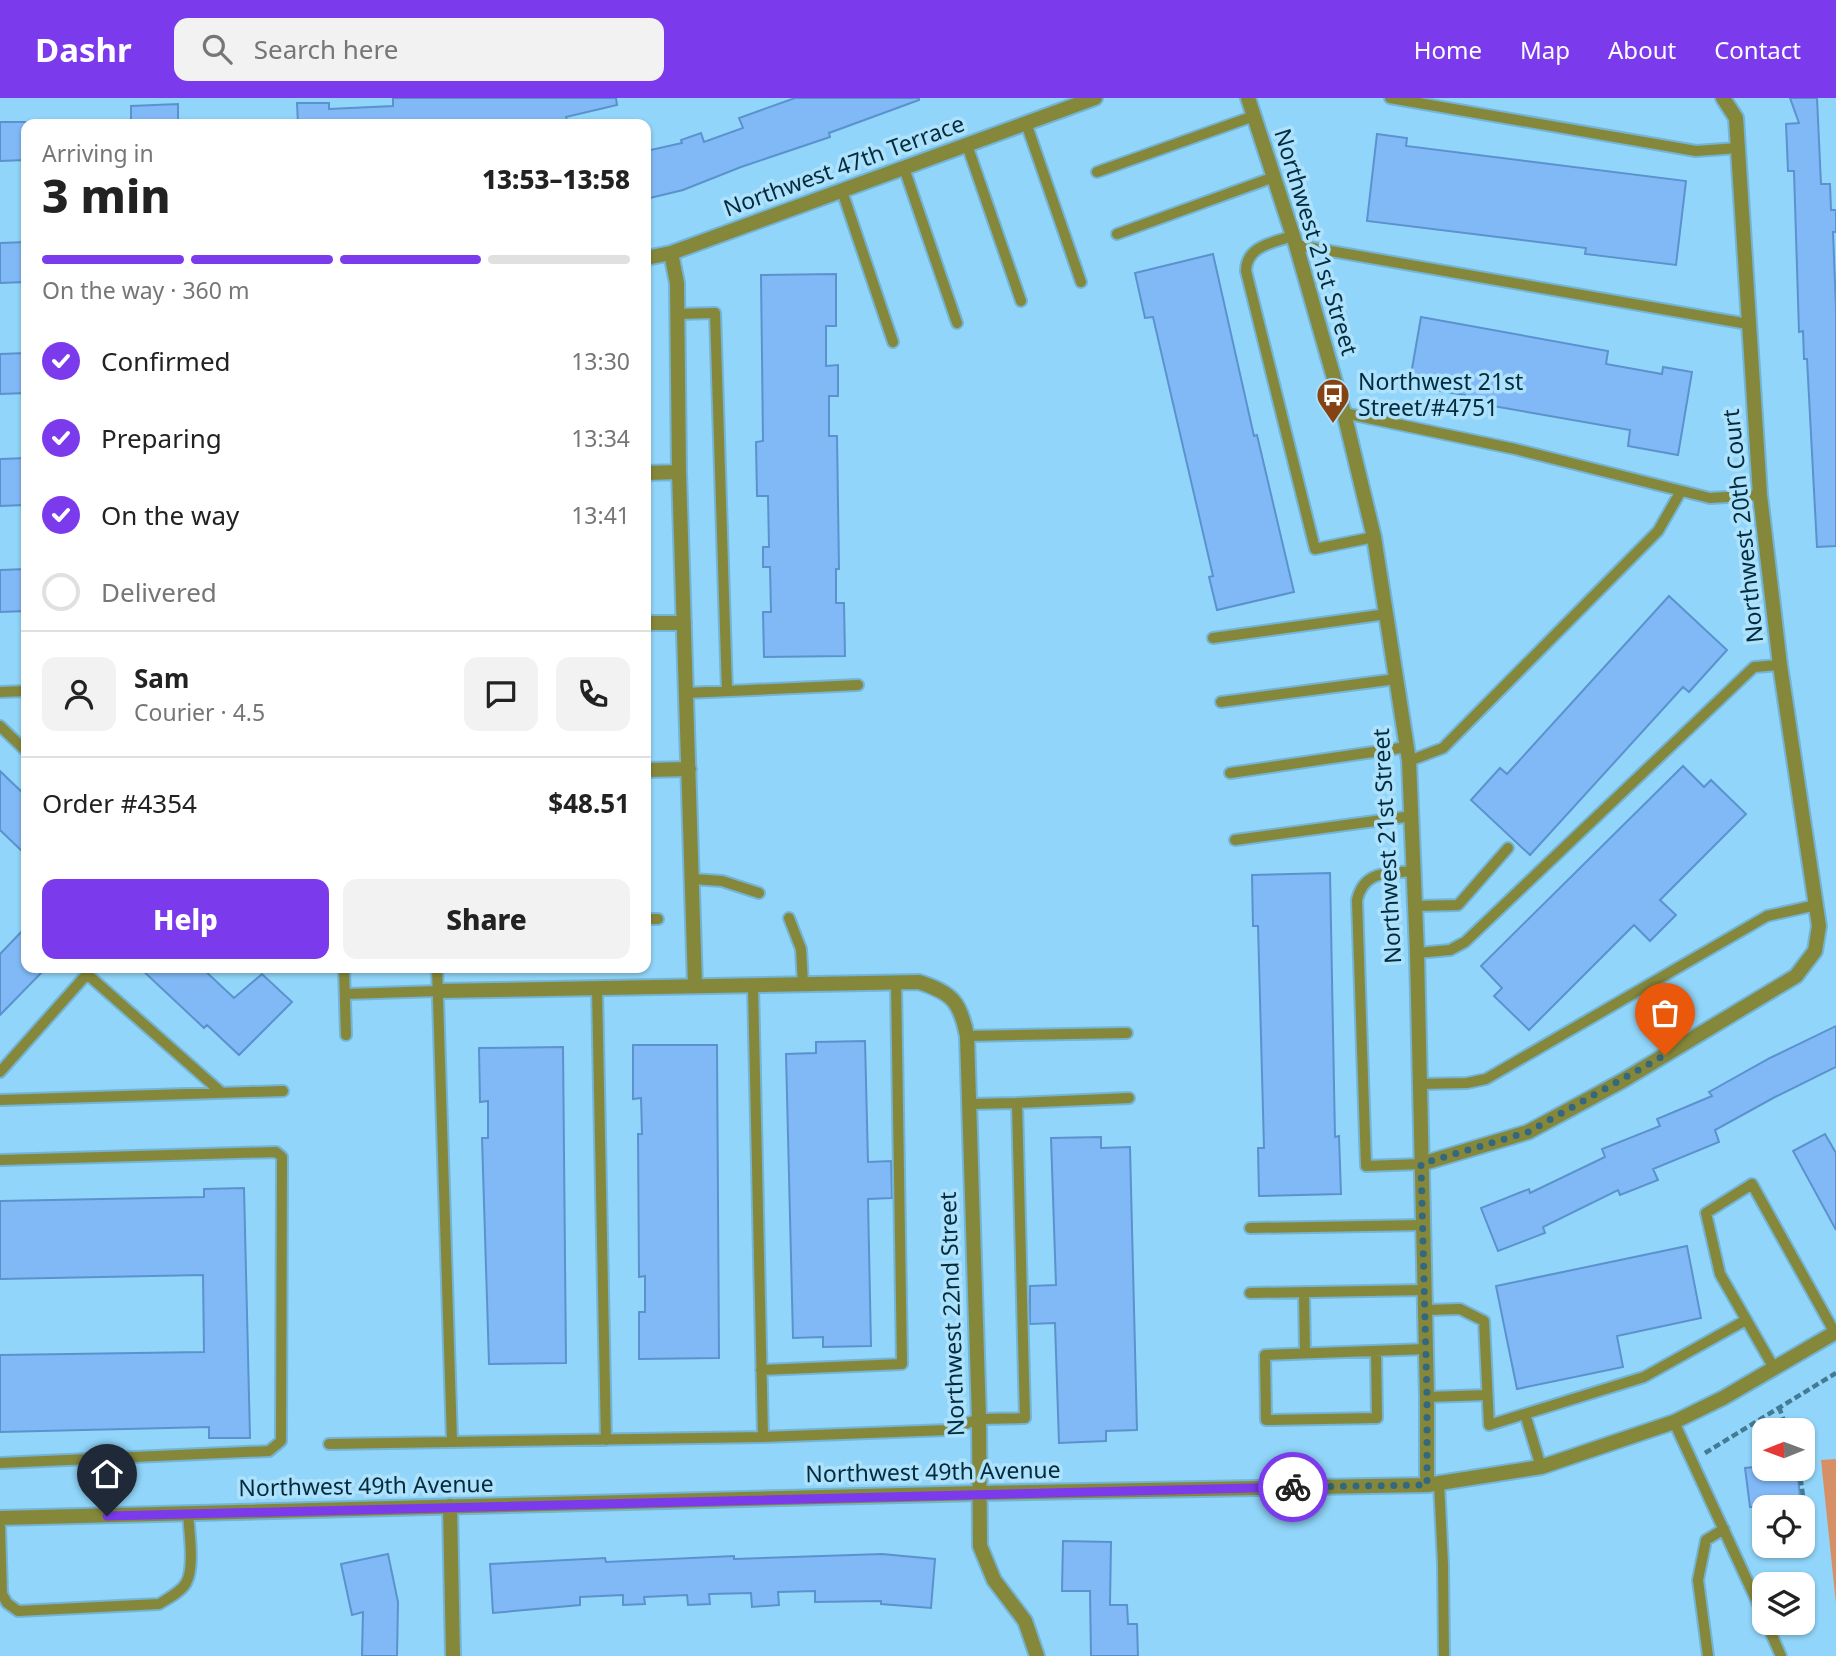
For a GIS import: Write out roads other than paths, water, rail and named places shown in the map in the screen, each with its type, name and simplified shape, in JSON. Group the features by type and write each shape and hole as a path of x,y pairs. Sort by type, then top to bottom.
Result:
{"street":[{"name":"Northwest 47th Terrace","path":"651,257 671,253 1095,98"},
{"name":"Northwest 21st Street","path":"1248,98 1295,240 1344,414 1374,537 1408,754 1417,953 1427,1397 1433,1484"},
{"name":"Northwest 20th Court","path":"1421,1164 1528,1132 1622,1081 1796,976 1815,951 1819,926 1780,665 1760,495 1737,118 1723,98"},
{"path":"671,253 677,283 679,472 695,985"},
{"path":"651,472 679,472"},
{"path":"651,623 684,622"},
{"path":"651,770 689,769"},
{"name":"Northwest 22nd Street","path":"896,983 919,982 939,989 954,999 963,1015 967,1035 979,1419 980,1546 994,1580 1025,1621 1037,1656"},
{"path":"438,991 896,983"},
{"name":"Northwest 49th Avenue","path":"0,1518 1433,1484 1541,1467 1674,1422 1723,1398 1835,1333"},
{"path":"450,1506 453,1656"}],"lane":[{"path":"1390,98 1696,151 1738,148"},
{"path":"1097,172 1254,116"},
{"path":"1026,123 1081,282"},
{"path":"967,145 1021,301"},
{"path":"904,168 957,323"},
{"path":"1117,234 1274,177"},
{"path":"842,191 893,342"},
{"path":"1374,537 1315,549 1246,271 1246,262 1257,248 1295,240 1748,324"},
{"path":"677,314 715,313 727,691"},
{"path":"1344,414 1515,449 1710,498 1760,495"},
{"path":"1230,773 1443,748 1658,531 1681,492"},
{"path":"1213,638 1387,614"},
{"path":"1417,953 1450,950 1465,942 1754,667 1780,665"},
{"path":"1221,702 1396,678"},
{"path":"686,693 858,685"},
{"path":"0,692 21,691"},
{"path":"0,726 21,746"},
{"path":"1236,840 1412,816"},
{"path":"1415,906 1458,905 1508,848"},
{"path":"1412,871 1376,875 1364,882 1357,900 1366,1166 1421,1164"},
{"path":"692,879 722,881 759,893"},
{"path":"1420,1084 1467,1083 1486,1079 1767,916 1816,905"},
{"path":"789,918 801,949 803,984"},
{"path":"344,973 346,1035"},
{"path":"438,973 452,1441"},
{"path":"0,1072 87,974 222,1093"},
{"path":"761,1370 902,1364 896,983"},
{"path":"752,985 763,1437"},
{"path":"597,988 606,1440"},
{"path":"346,994 438,991"},
{"path":"967,1035 1127,1033"},
{"path":"0,1100 283,1091"},
{"path":"969,1104 1129,1098"},
{"path":"329,1444 763,1437 948,1430 979,1419 1025,1418 1017,1103"},
{"path":"0,1160 276,1152 282,1157 281,1441 269,1451 0,1463"},
{"path":"1774,1368 1720,1275 1706,1213 1752,1184 1835,1333"},
{"path":"1250,1227 1423,1225"},
{"path":"1250,1293 1425,1290"},
{"path":"1304,1292 1305,1353"},
{"path":"1426,1310 1460,1309 1484,1321 1489,1425 1644,1377 1746,1320"},
{"path":"1376,1352 1377,1418 1266,1420 1265,1355 1426,1349"},
{"path":"1427,1397 1488,1395"},
{"path":"1525,1414 1541,1467"},
{"path":"1674,1422 1752,1591"},
{"path":"1433,1484 1443,1564 1444,1656"},
{"path":"0,1527 2,1594 7,1603 19,1611 159,1604 186,1583 190,1565 188,1513"},
{"path":"1708,1656 1698,1580 1706,1540 1724,1529"},
{"path":"1772,1635 1781,1656"}],"place":[{"name":"Northwest 21st Street/#4751","path":"1333,425"}]}
